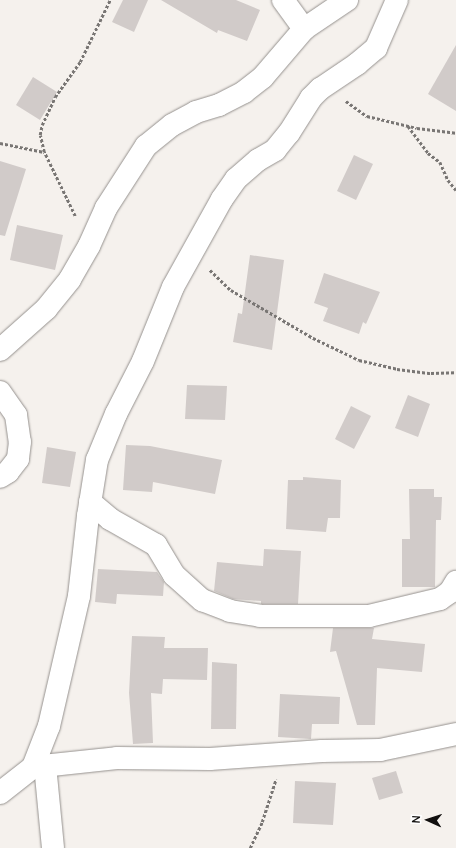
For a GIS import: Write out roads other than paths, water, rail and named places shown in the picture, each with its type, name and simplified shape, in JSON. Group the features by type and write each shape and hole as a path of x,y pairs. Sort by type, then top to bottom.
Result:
{"street":[{"path":"283,0 304,29"},
{"path":"0,350 46,309 70,279 89,246 106,208 146,146 172,125 196,112 219,105 244,92 262,77 304,29 347,0"},
{"path":"53,848 39,766 79,596 90,502 97,460 116,414 143,361 170,294 222,199 236,179 258,160 275,150 289,134 311,98 376,48 397,0"},
{"path":"0,392 16,415 20,442 18,459 8,472 0,477"},
{"path":"90,502 110,519 156,545 174,575 202,600 230,611 260,616 369,616 440,599 450,592 456,582"},
{"path":"0,793 39,766 117,758 210,759 284,753 380,750 456,734"}]}
